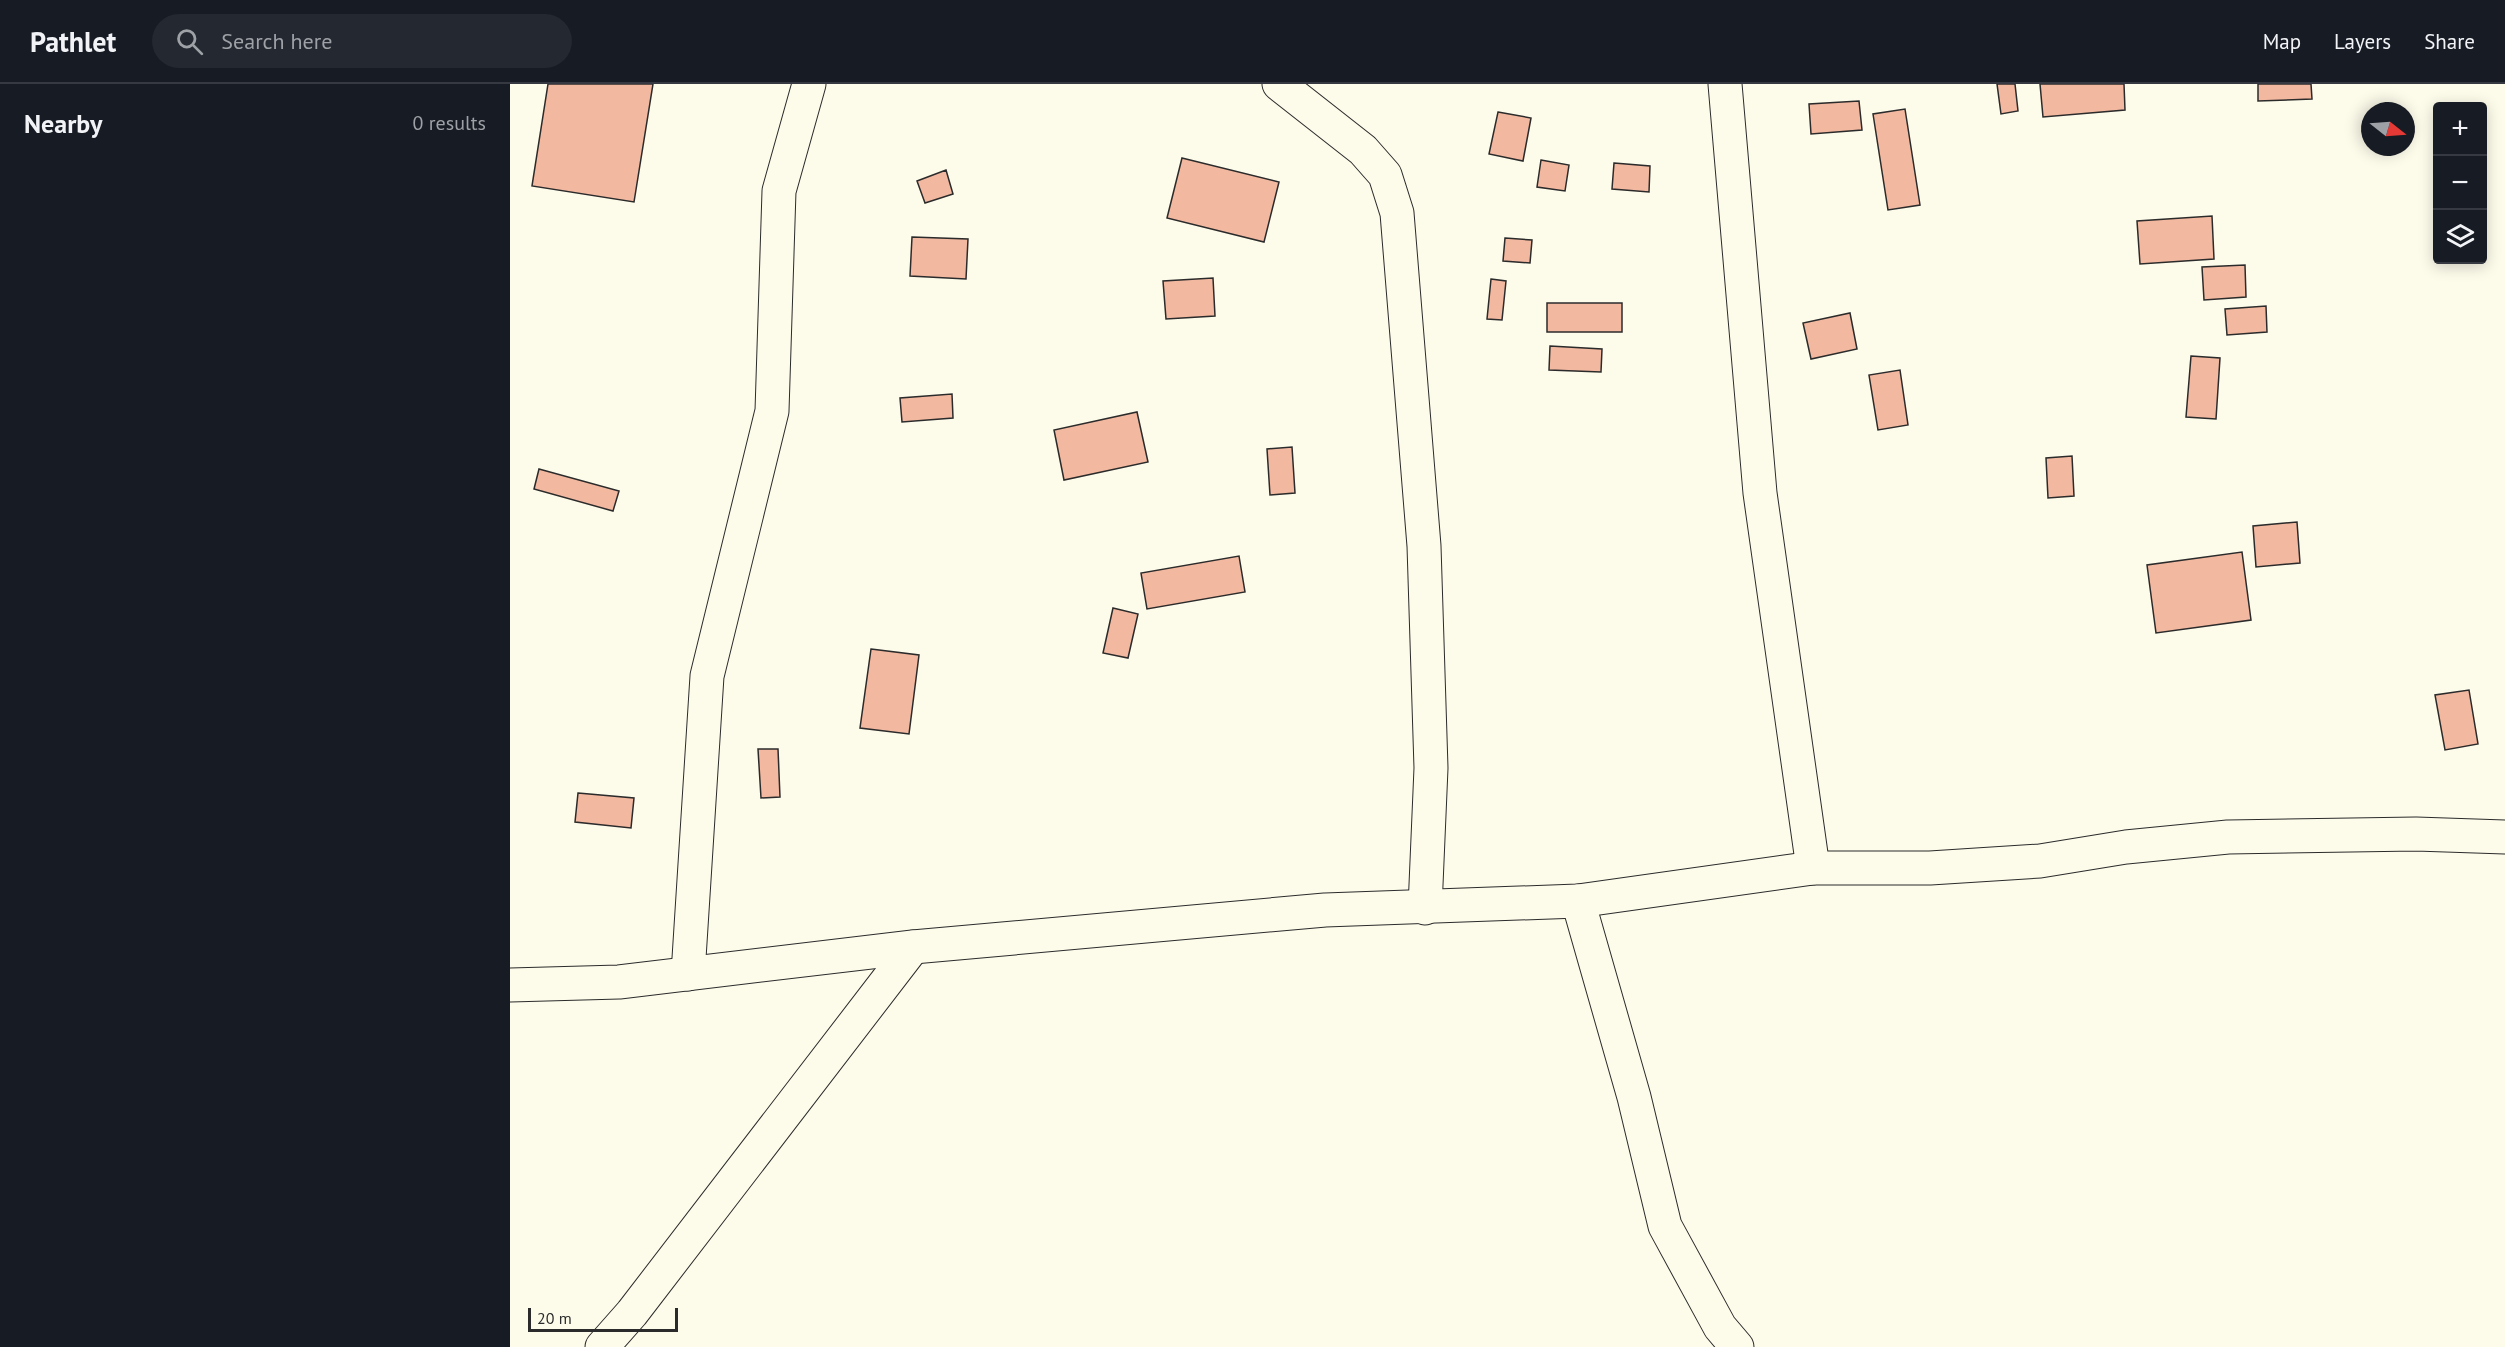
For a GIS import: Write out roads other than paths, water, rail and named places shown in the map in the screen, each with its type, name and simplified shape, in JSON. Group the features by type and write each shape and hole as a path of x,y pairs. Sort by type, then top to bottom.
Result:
{"main road":[{"path":"688,974 707,676 772,411 779,191 809,84"},
{"path":"1279,84 1363,150 1378,166 1385,175 1397,213 1424,546 1431,768 1425,908"},
{"path":"1725,84 1760,493 1813,868"},
{"path":"510,985 619,982 913,947 1325,910 1578,901 1813,868 1930,868 2040,861 2126,847 2228,837 2416,834 2505,837"},
{"path":"1578,901 1634,1097 1665,1226 1720,1327 1737,1347"},
{"path":"602,1347 632,1313 913,947"}]}
